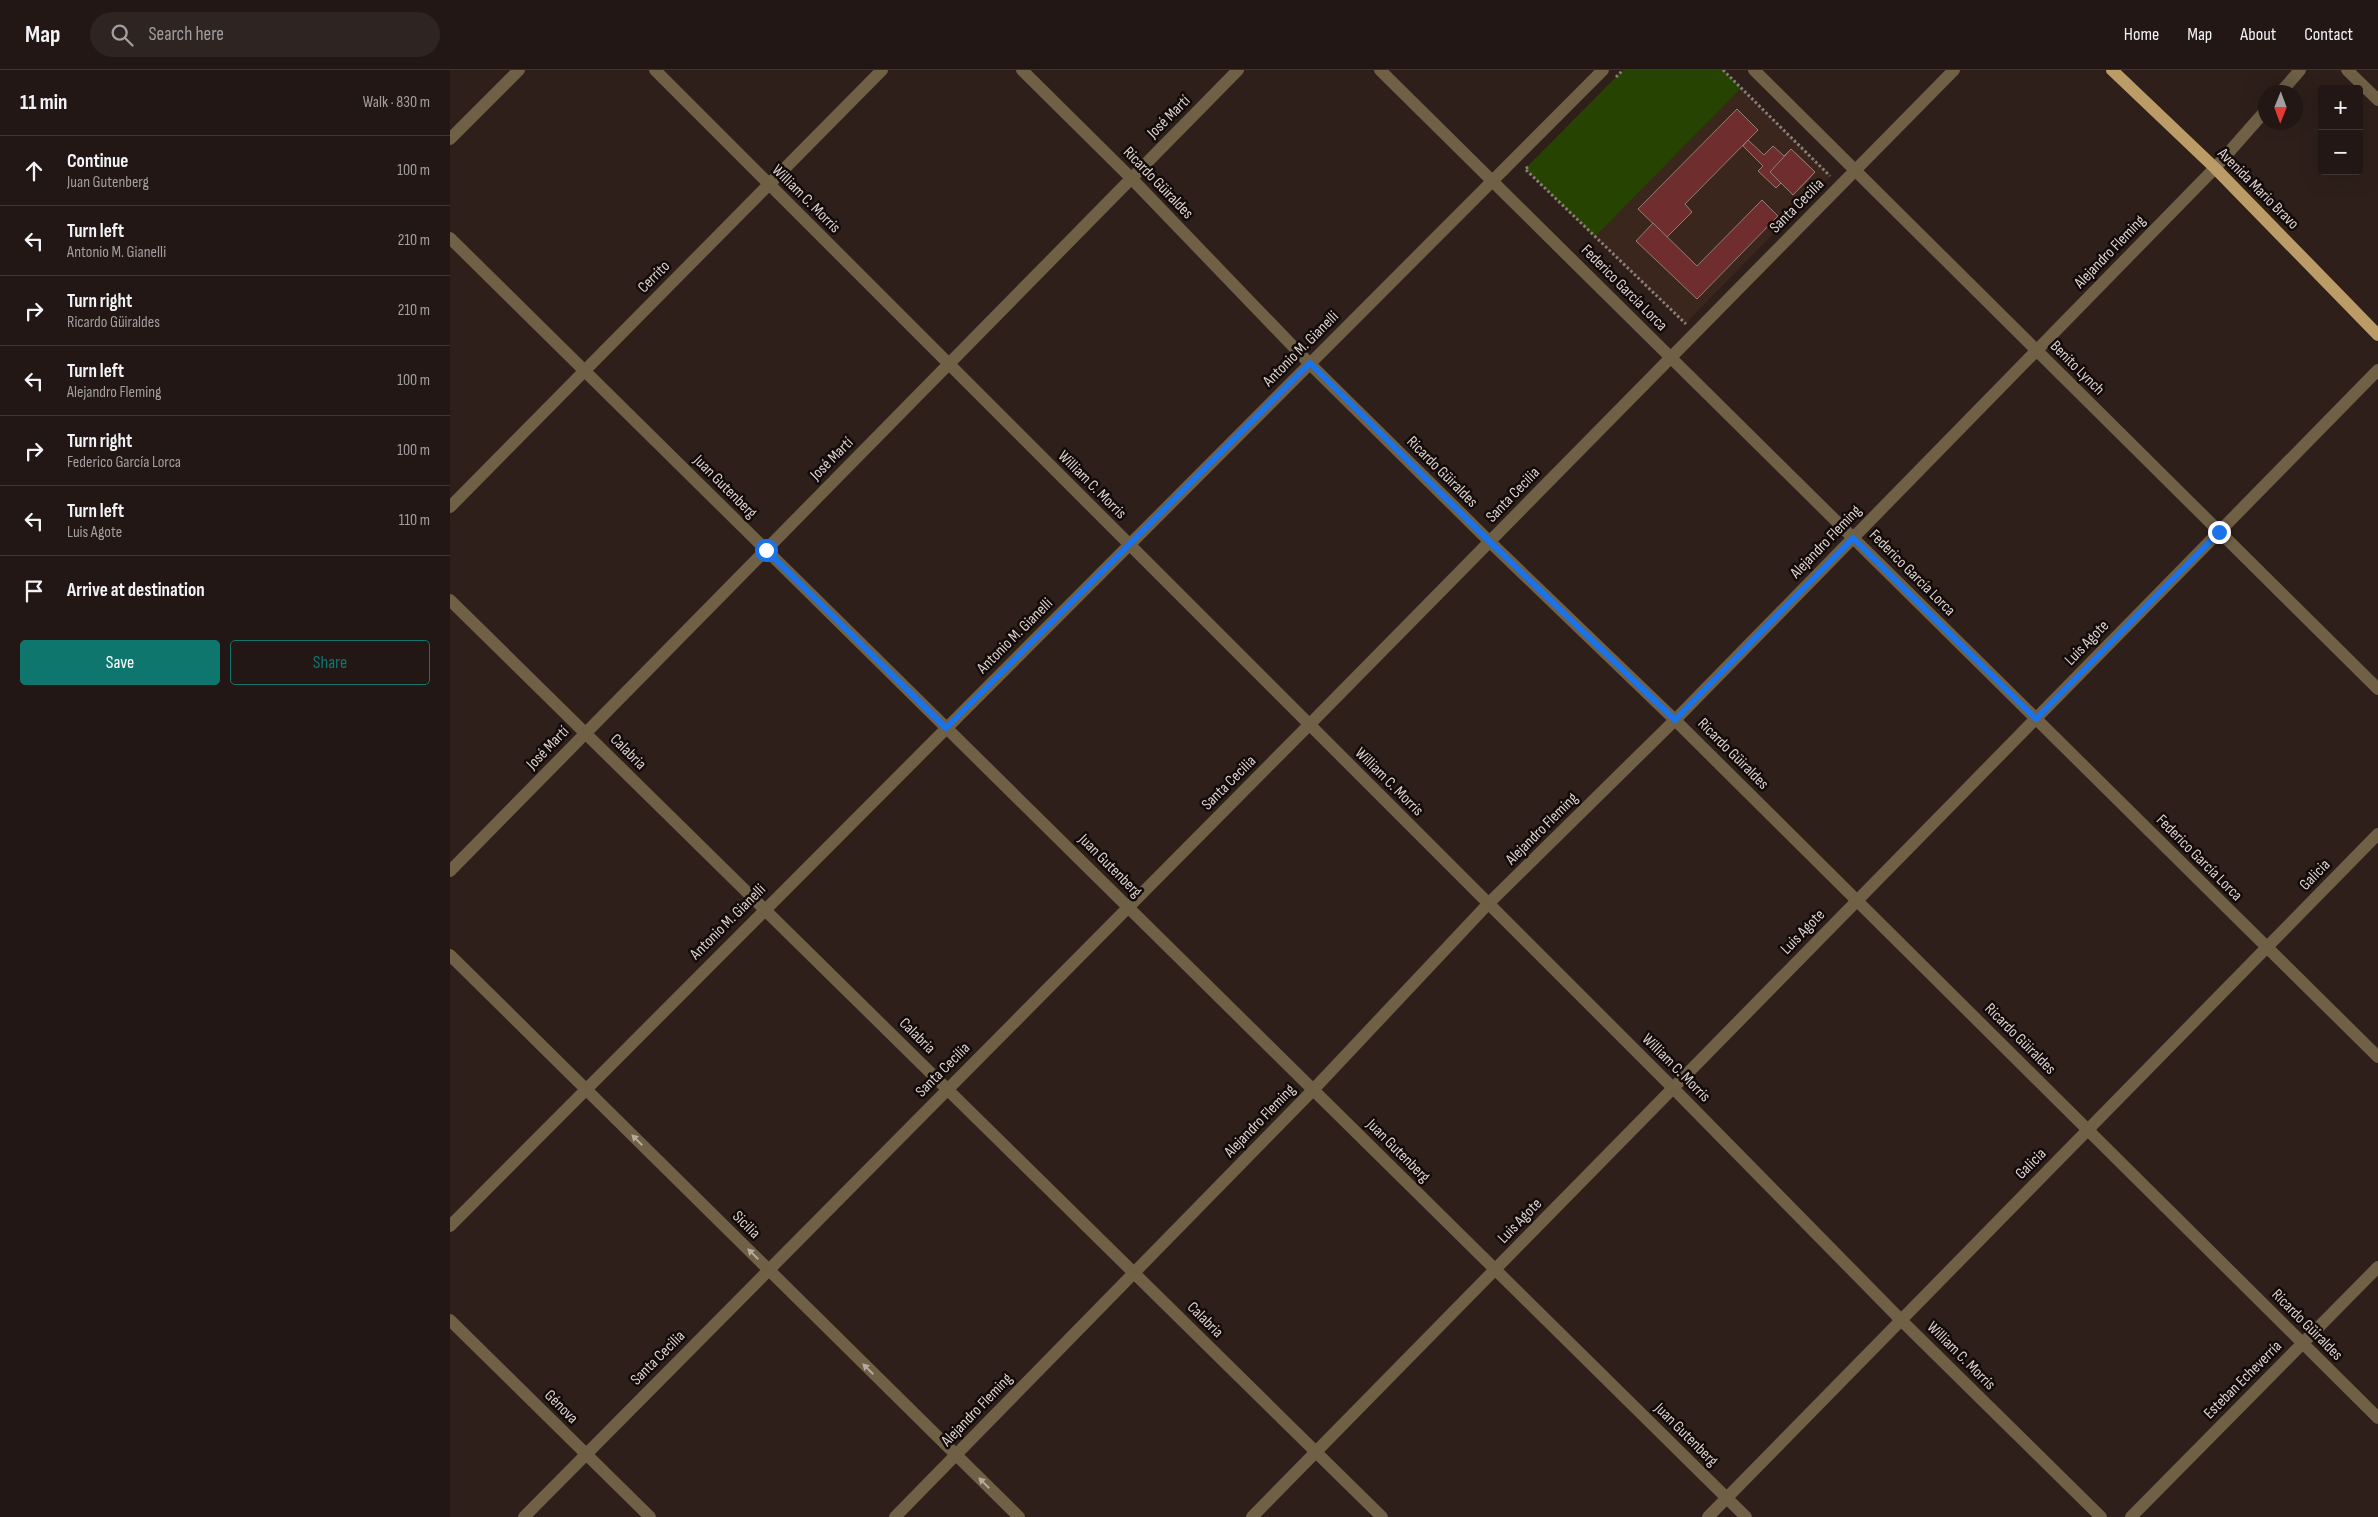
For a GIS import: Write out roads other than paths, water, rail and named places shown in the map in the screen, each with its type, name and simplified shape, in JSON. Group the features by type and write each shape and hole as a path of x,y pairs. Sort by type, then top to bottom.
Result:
{"main road":[{"name":"Avenida Mario Bravo","path":"2112,70 2215,168 2378,335"}],"street":[{"path":"450,140 519,70"},
{"name":"William C. Morris","path":"654,70 1673,1088 1901,1320 2101,1517"},
{"name":"Cerrito","path":"450,506 882,70"},
{"name":"Ricardo Güiraldes","path":"1022,70 1131,178 1310,363 1490,542 1675,720 2378,1418"},
{"name":"José Martí","path":"450,871 1238,70"},
{"name":"Federico García Lorca","path":"1380,70 2378,1058"},
{"name":"Antonio M. Gianelli","path":"450,1226 1603,70"},
{"name":"Benito Lynch","path":"1754,70 2378,689"},
{"name":"Santa Cecilia","path":"524,1517 947,1089 1310,726 1670,357 1954,70"},
{"path":"2287,85 2300,70"},
{"path":"2347,70 2378,100"},
{"name":"Alejandro Fleming","path":"895,1517 1313,1090 1488,904 1675,720 2215,168 2258,119"},
{"name":"Juan Gutenberg","path":"450,238 1746,1517"},
{"name":"Luis Agote","path":"1252,1517 2378,370"},
{"name":"Calabria","path":"450,600 1382,1517"},
{"name":"Galicia","path":"1708,1517 2378,834"},
{"name":"Sicilia","path":"450,955 1019,1517"},
{"name":"Esteban Echeverría","path":"2131,1517 2378,1266"},
{"name":"Génova","path":"450,1320 650,1517"}]}
